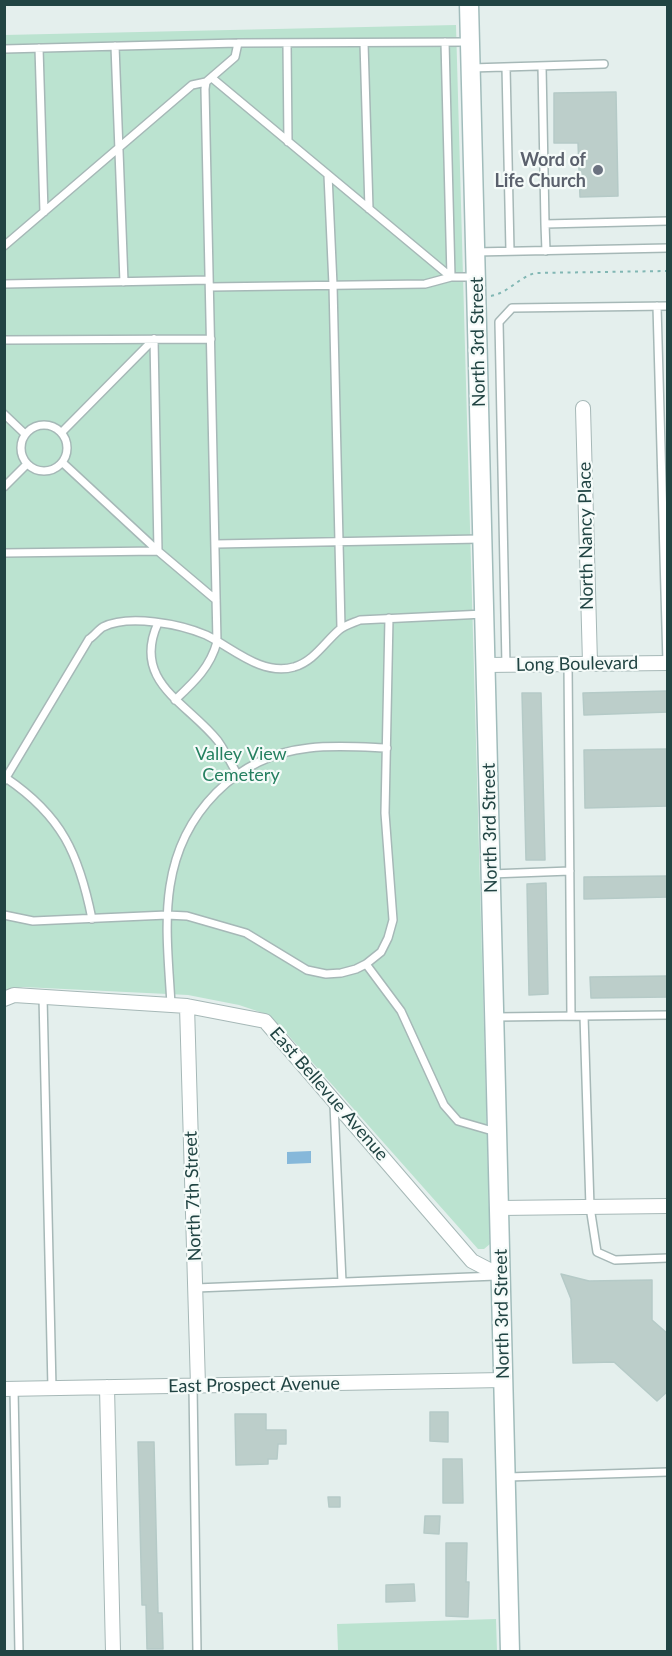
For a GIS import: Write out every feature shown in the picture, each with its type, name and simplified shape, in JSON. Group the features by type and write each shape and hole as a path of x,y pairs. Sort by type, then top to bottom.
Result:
{"main road":[{"name":"North 3rd Street","path":"469,4 510,1652"}],"street":[{"name":"North Nancy Place","path":"583,408 590,663"},
{"name":"Long Boulevard","path":"486,665 667,663"},
{"name":"East Bellevue Avenue","path":"4,999 14,995 187,1006 264,1021 472,1261 501,1276"},
{"name":"North 7th Street","path":"187,1006 196,1288 196,1386"},
{"path":"500,1208 668,1206"},
{"name":"East Prospect Avenue","path":"9,1389 503,1380"},
{"path":"107,1387 113,1652"}],"lane":[{"path":"445,42 451,277"},
{"path":"4,49 470,42"},
{"path":"364,43 369,208"},
{"path":"4,246 192,85 209,80 235,57 238,44"},
{"path":"286,44 288,142"},
{"path":"116,46 124,282"},
{"path":"39,48 44,212"},
{"path":"471,68 604,64"},
{"path":"542,66 546,251"},
{"path":"506,67 510,251"},
{"path":"209,80 451,277"},
{"path":"175,700 205,671 217,642 209,284 209,80"},
{"path":"328,175 333,285 341,628"},
{"path":"545,224 668,220"},
{"path":"475,252 668,248"},
{"path":"4,284 124,282 425,284 451,277 476,277"},
{"path":"657,306 667,663"},
{"path":"506,664 499,322 512,308 668,306"},
{"path":"62,432 154,339"},
{"path":"154,339 158,550"},
{"path":"4,340 211,339"},
{"path":"4,414 25,434"},
{"path":"43,424 62,432 68,447 63,462 51,470 43,471 36,470 27,464 21,448 25,434 30,429 43,424"},
{"path":"63,462 216,600"},
{"path":"4,487 27,464"},
{"path":"216,544 483,539"},
{"path":"4,553 158,550"},
{"path":"92,919 80,869 60,830 31,795 5,779 89,639 102,627 120,622 158,623 185,628 207,636 270,668 293,667 312,658 341,628 360,620 485,614"},
{"path":"4,915 33,921 187,916 246,933 307,970 326,974 341,973 366,964 381,952 393,920 385,813 389,618"},
{"path":"158,623 151,638 153,663 162,686 218,741 237,774"},
{"path":"568,664 571,1016"},
{"path":"171,1005 167,915 170,885 183,839 193,820 237,774 280,753 309,748 387,748"},
{"path":"491,873 570,871"},
{"path":"366,964 401,1011 444,1105 458,1121 498,1132"},
{"path":"43,997 52,1388"},
{"path":"495,1017 668,1015"},
{"path":"584,1016 590,1207 597,1252 615,1260 668,1258"},
{"path":"334,1100 342,1282"},
{"path":"196,1288 501,1276"},
{"path":"196,1386 197,1652"},
{"path":"9,1389 19,1652"},
{"path":"506,1477 668,1472"}],"path":[{"path":"486,296 502,292 524,276 535,273 668,271"}],"green space":[{"name":"Valley View Cemetery","path":"456,25 490,1244 484,1249 478,1249 281,1027 263,1013 239,1005 188,995 23,987 5,991 4,35"},
{"path":"496,1619 497,1651 338,1651 337,1624"}],"water":[{"path":"311,1151 311,1163 287,1164 287,1152"}],"building":[{"name":"Word of Life Church","path":"616,92 618,196 580,197 578,143 554,143 554,93"},
{"path":"668,691 668,712 584,715 583,693"},
{"path":"522,693 541,693 545,860 526,860"},
{"path":"668,749 668,806 585,808 584,750"},
{"path":"668,876 668,897 584,899 584,877"},
{"path":"546,883 548,994 529,995 527,884"},
{"path":"668,976 668,997 591,998 590,977"},
{"path":"561,1274 589,1281 652,1280 652,1320 668,1334 668,1391 657,1401 614,1362 573,1363 571,1299"},
{"path":"430,1412 448,1412 448,1442 430,1441"},
{"path":"235,1414 266,1414 266,1430 286,1430 286,1444 278,1444 277,1459 268,1459 268,1464 236,1465"},
{"path":"138,1442 154,1442 158,1613 162,1613 163,1649 147,1649 146,1605 142,1605"},
{"path":"443,1459 462,1459 463,1503 443,1503"},
{"path":"328,1497 340,1497 340,1507 329,1507"},
{"path":"425,1516 440,1516 439,1534 424,1533"},
{"path":"446,1543 467,1543 468,1617 446,1616"},
{"path":"414,1584 415,1601 386,1602 386,1585"}],"place":[{"name":"Word of Life Church","path":"598,170"}]}
